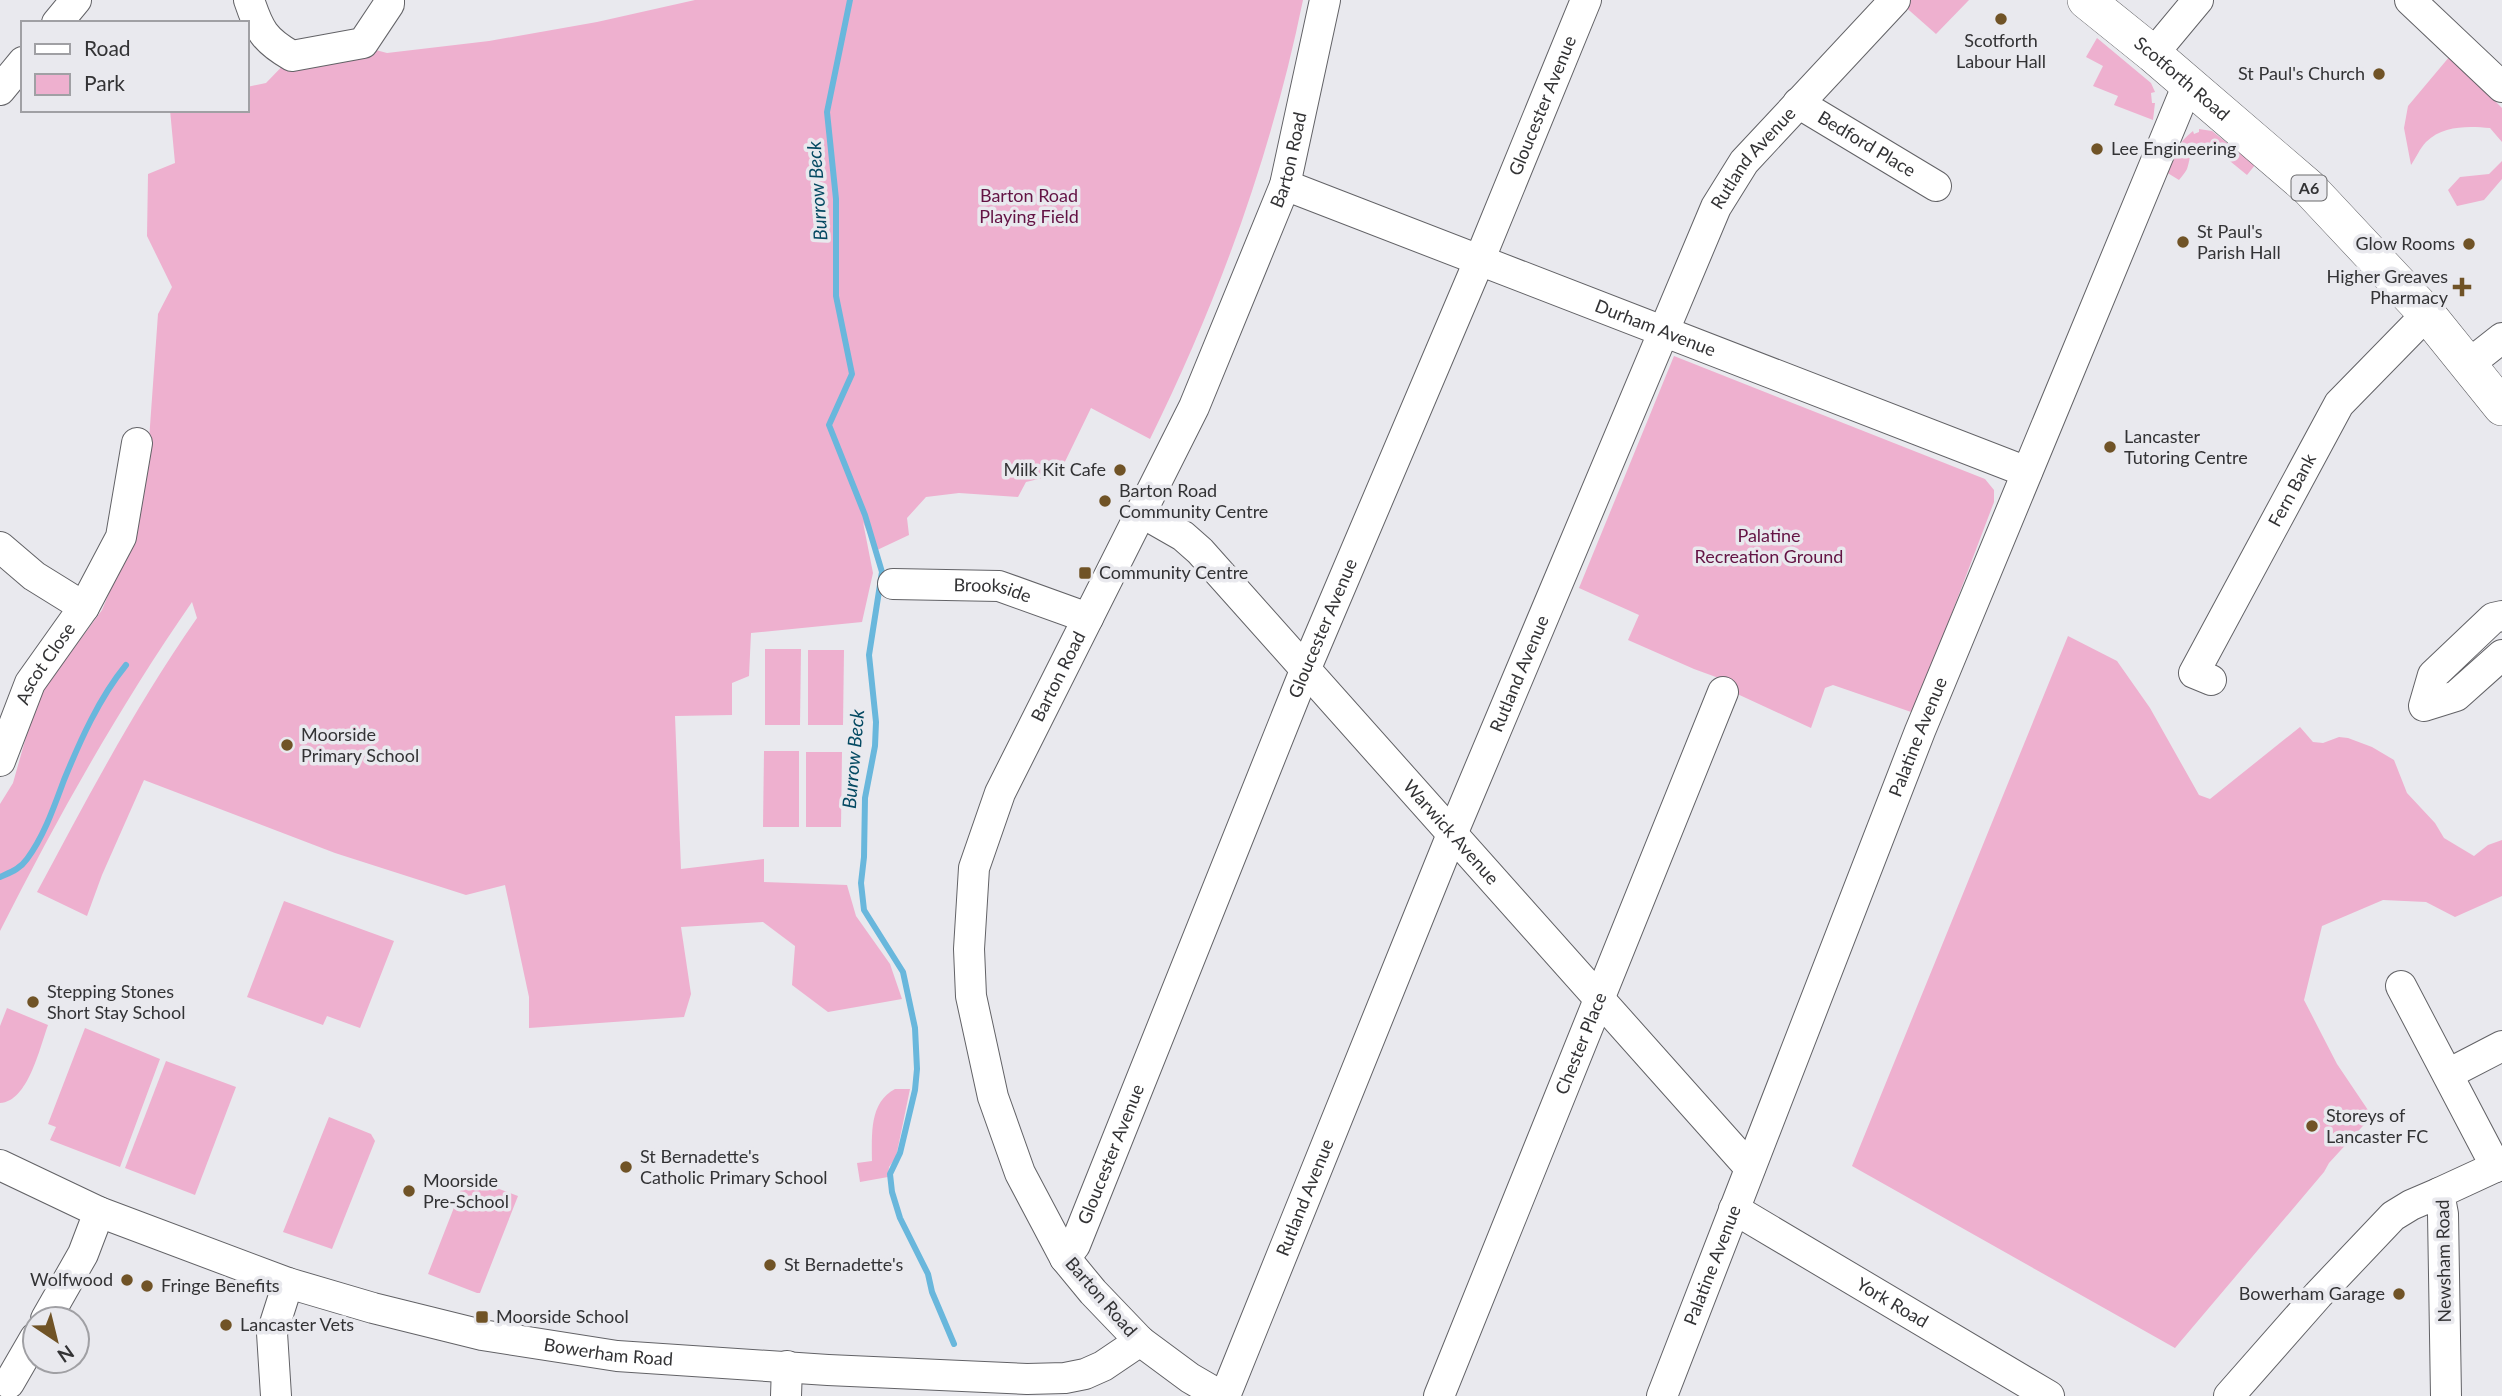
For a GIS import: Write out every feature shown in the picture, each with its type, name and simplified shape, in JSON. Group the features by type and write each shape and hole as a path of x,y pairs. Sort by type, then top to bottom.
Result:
{"main road":[{"name":"Scotforth Road","path":"2087,0 2309,188 2427,314 2502,407"}],"street":[{"path":"59,21 76,0"},
{"path":"249,0 257,24 272,44 292,56 363,43 389,0"},
{"name":"Barton Road","path":"1139,1341 1065,1258 1020,1173 993,1097 971,996 969,949 974,868 1000,793 1194,407 1285,185 1325,0"},
{"name":"Gloucester Avenue","path":"1065,1258 1075,1245 1306,668 1479,261 1579,13 1587,0"},
{"name":"Rutland Avenue","path":"1223,1396 1453,833 1716,207 1744,162 1895,0"},
{"path":"2153,54 2198,0"},
{"path":"2410,0 2502,87"},
{"path":"0,90 21,64"},
{"name":"Palatine Avenue","path":"1663,1396 1920,731 2188,84"},
{"name":"Bedford Place","path":"1798,103 1936,186"},
{"name":"Durham Avenue","path":"1285,185 2027,472"},
{"name":"Fern Bank","path":"2211,680 2194,673 2339,404 2427,314"},
{"path":"2469,364 2502,338"},
{"name":"Ascot Close","path":"0,761 30,683 84,607 121,537 137,443"},
{"name":"Warwick Avenue","path":"1142,512 1183,536 1200,551 1750,1168"},
{"name":"Ascot Close","path":"0,547 34,576 84,607"},
{"name":"Brookside","path":"894,584 999,586 1088,618"},
{"path":"2502,616 2493,618 2433,675 2424,706 2455,696 2502,654"},
{"name":"Chester Place","path":"1439,1396 1723,692"},
{"path":"2401,986 2499,1165"},
{"path":"2448,1074 2502,1046"},
{"name":"Bowerham Road","path":"0,1165 99,1212 288,1283 373,1308 482,1335 617,1356 1027,1379 1065,1378 1086,1374 1103,1366 1139,1341"},
{"name":"Newsham Road","path":"2446,1396 2443,1214 2439,1193 2499,1165"},
{"path":"2229,1396 2318,1295 2393,1216 2439,1193"},
{"name":"York Road","path":"1734,1209 2049,1396"},
{"path":"54,1305 83,1254 99,1212"},
{"path":"276,1396 272,1333 288,1283"},
{"path":"1139,1341 1190,1378 1223,1396"},
{"path":"10,1386 21,1365"},
{"path":"786,1396 787,1366"}],"green space":[{"name":"Barton Road Playing Field","path":"695,0 1303,0 1276,113 1241,224 1199,333 1150,439 1091,408 1059,474 1026,482 1018,497 959,493 926,497 907,518 909,535 875,551 863,522 873,573 862,622 751,633 749,676 732,683 732,715 675,716 681,869 764,859 764,882 847,885 856,916 890,964 902,999 828,1012 792,985 795,946 763,922 681,927 691,994 684,1017 529,1028 529,997 505,885 466,895 335,853 144,780 87,916 37,892 133,718 197,618 192,602 90,763 0,931 0,804 13,783 37,698 102,610 131,540 149,440 158,314 172,287 147,236 148,174 175,163 170,112 248,112 248,87 266,83 295,53 357,45 387,53 489,41 597,22"},
{"path":"1907,0 1969,0 1936,34 1902,4"},
{"path":"2097,38 2151,83 2155,92 2151,93 2152,103 2155,103 2153,120 2114,105 2118,96 2093,86 2103,66 2086,57"},
{"path":"2450,56 2502,108 2502,142 2490,128 2465,127 2440,132 2426,142 2411,165 2404,128 2408,106"},
{"path":"2199,129 2212,131 2255,165 2247,175 2209,144 2202,144 2192,151 2187,169 2179,180 2166,172 2179,145 2193,131 2194,134 2199,132"},
{"path":"2502,161 2502,179 2484,200 2457,206 2448,190 2460,177 2489,174"},
{"name":"Palatine Recreation Ground","path":"1674,356 1985,479 1994,490 1994,502 1914,713 1833,685 1825,688 1811,728 1733,692 1735,684 1628,640 1639,615 1579,588"},
{"path":"2068,636 2117,661 2150,708 2199,795 2210,799 2300,727 2313,742 2323,743 2339,737 2348,738 2372,747 2394,760 2407,793 2435,823 2444,838 2474,856 2488,845 2502,840 2502,896 2455,917 2426,902 2383,900 2322,926 2304,1000 2337,1064 2372,1116 2329,1163 2175,1348 1852,1166"},
{"path":"765,649 801,649 800,725 765,725"},
{"path":"808,650 844,650 843,725 808,725"},
{"path":"764,751 799,751 799,827 763,827"},
{"path":"806,752 842,752 841,827 806,827"},
{"path":"284,901 394,941 360,1028 327,1016 323,1025 247,997"},
{"path":"7,1008 48,1025 32,1072 25,1084 10,1100 0,1103 0,1026"},
{"path":"85,1028 160,1059 120,1167 50,1140 56,1127 48,1124"},
{"path":"166,1061 236,1087 195,1195 125,1168"},
{"path":"895,1089 910,1089 896,1157 889,1167 888,1177 860,1182 857,1163 872,1161 872,1130 876,1111 880,1102"},
{"path":"329,1117 371,1134 375,1141 332,1249 283,1232"},
{"path":"478,1181 518,1196 480,1293 428,1274 462,1187 475,1188"}],"waterway":[{"name":"Burrow Beck","path":"850,0 827,112 836,199 836,296 852,374 829,425 865,515 882,572 869,655 876,722 875,746 865,798 861,883 864,910 903,972 915,1028 915,1090 900,1153 890,1174 892,1192 900,1218 928,1274 932,1292 954,1344"},
{"path":"0,877 21,865 39,841 91,720 126,665"}],"place":[{"name":"Scotforth Labour Hall","path":"2001,19"},
{"name":"St Paul's Church","path":"2379,74"},
{"name":"Lee Engineering","path":"2097,149"},
{"name":"St Paul's Parish Hall","path":"2183,242"},
{"name":"Glow Rooms","path":"2469,244"},
{"name":"Higher Greaves Pharmacy","path":"2462,287"},
{"name":"Lancaster Tutoring Centre","path":"2110,447"},
{"name":"Milk Kit Cafe","path":"1120,470"},
{"name":"Barton Road Community Centre","path":"1105,501"},
{"name":"Community Centre","path":"1085,573"},
{"name":"Moorside Primary School","path":"287,745"},
{"name":"Stepping Stones Short Stay School","path":"33,1002"},
{"name":"Storeys of Lancaster FC","path":"2312,1126"},
{"name":"St Bernadette's Catholic Primary School","path":"626,1167"},
{"name":"Moorside Pre-School","path":"409,1191"},
{"name":"St Bernadette's","path":"770,1265"},
{"name":"Wolfwood","path":"127,1280"},
{"name":"Fringe Benefits","path":"147,1286"},
{"name":"Bowerham Garage","path":"2399,1294"},
{"name":"Moorside School","path":"482,1317"},
{"name":"Lancaster Vets","path":"226,1325"}]}
